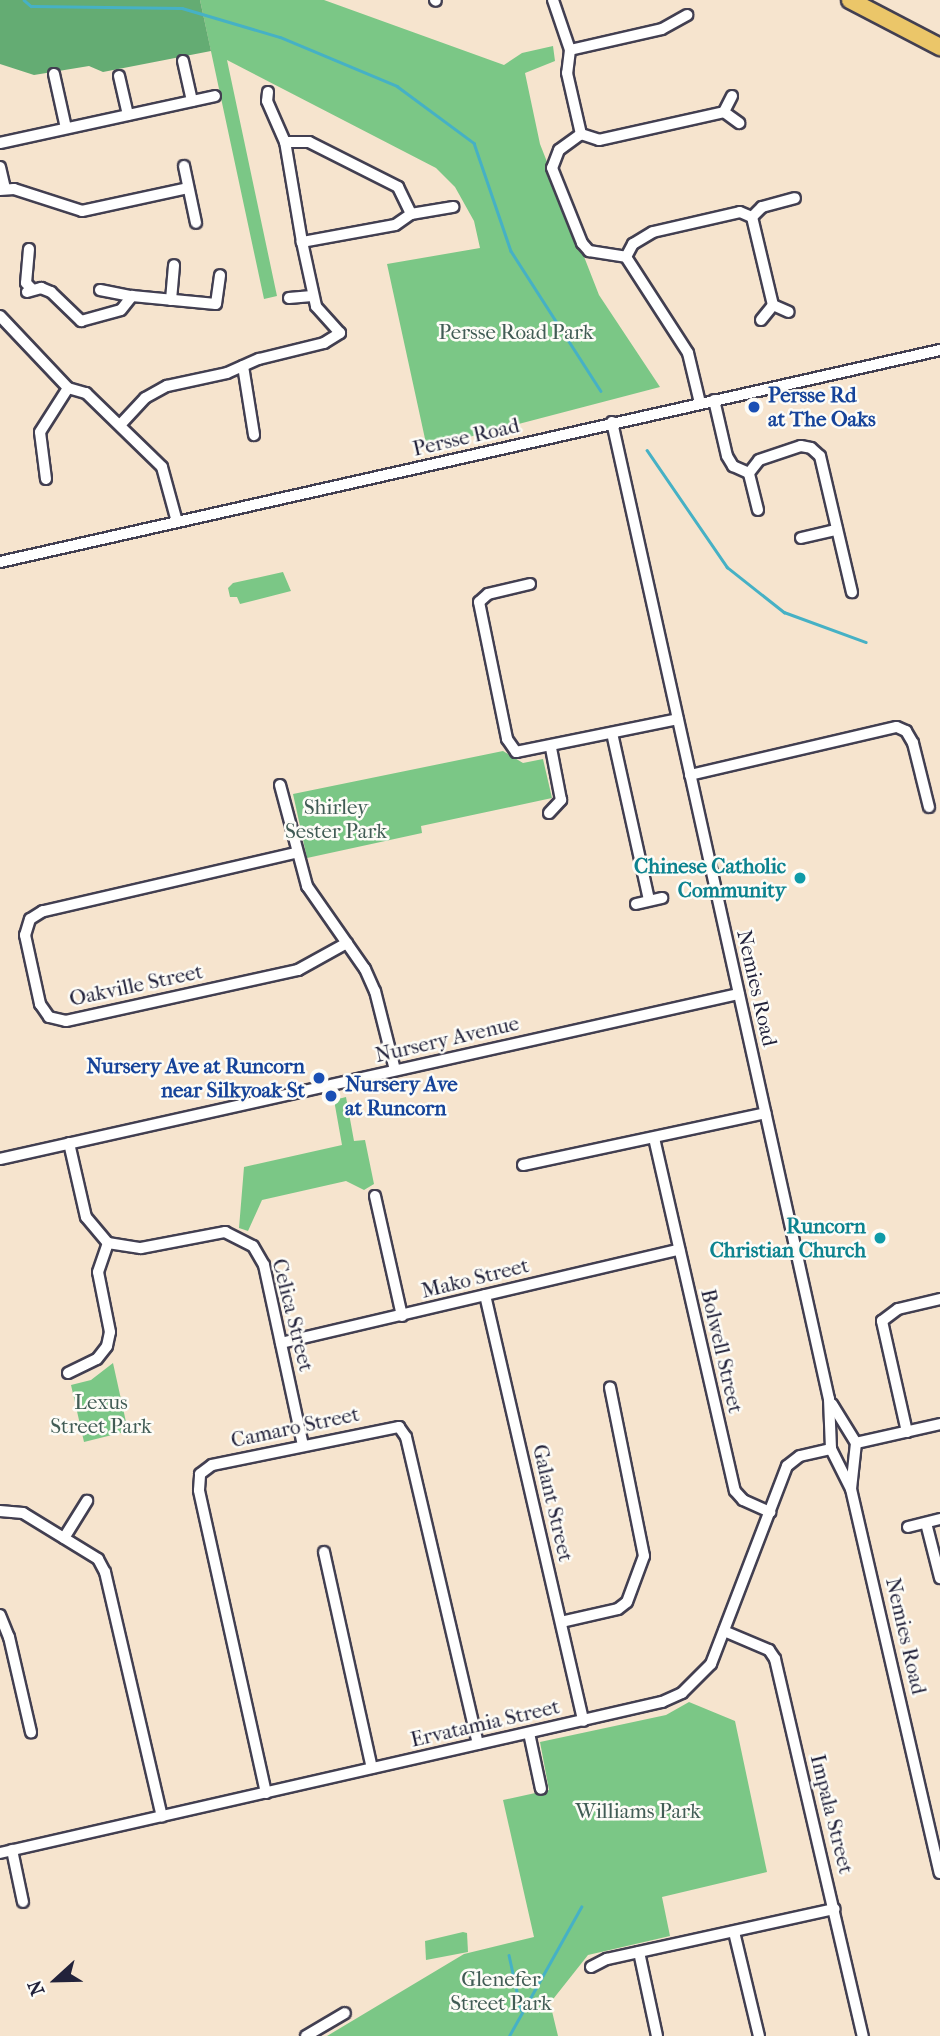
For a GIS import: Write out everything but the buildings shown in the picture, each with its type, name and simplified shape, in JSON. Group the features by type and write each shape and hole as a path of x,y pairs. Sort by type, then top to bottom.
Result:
{"highway":[{"path":"850,0 940,47"},
{"path":"866,0 940,35"}],"street":[{"path":"553,0 570,50 568,73 581,134"},
{"path":"570,50 662,29 687,15"},
{"path":"183,61 192,102"},
{"path":"54,74 66,128"},
{"path":"119,76 128,115"},
{"path":"120,425 145,398 167,386 324,343 340,333 321,314 312,296 285,142 267,101 268,92"},
{"path":"0,143 215,96"},
{"path":"723,112 732,96"},
{"path":"581,134 599,140 723,112 739,123"},
{"path":"581,134 559,150 552,168 582,243 589,251 626,257 688,353 700,403"},
{"path":"285,142 309,142 398,187 411,214"},
{"path":"184,166 196,223"},
{"path":"0,167 2,189 82,211 188,188"},
{"path":"752,217 762,207 795,198"},
{"path":"302,242 395,225 411,214 453,207"},
{"path":"626,257 633,244 653,232 740,212 752,217"},
{"path":"752,217 773,305"},
{"path":"29,249 26,283 29,290 51,292 81,321 121,310 132,296"},
{"path":"171,300 174,265"},
{"path":"100,290 132,296 216,304 220,275"},
{"path":"289,298 312,296"},
{"path":"773,305 789,312"},
{"path":"761,320 773,305"},
{"path":"0,316 68,388 86,393 162,467 177,522"},
{"name":"Persse Road","path":"0,562 940,350"},
{"path":"243,366 254,435"},
{"path":"46,479 40,432 68,388"},
{"path":"714,400 727,456 733,466 749,473"},
{"name":"Nemies Road","path":"612,422 829,1399 833,1448 851,1489 940,1873"},
{"path":"749,473 759,460 801,446 811,447 820,456 852,593"},
{"path":"749,473 758,510"},
{"path":"801,538 837,530"},
{"path":"530,584 482,597 480,611 512,748 520,754 678,719"},
{"path":"690,775 897,727 906,731 913,743 929,807"},
{"path":"612,733 649,900"},
{"path":"549,813 561,800 551,748"},
{"path":"280,785 295,853 307,886 347,943 375,991 396,1070"},
{"name":"Oakville Street","path":"295,853 43,911 30,919 25,935 40,1004 49,1017 66,1021 298,970 347,943"},
{"path":"636,904 662,898"},
{"name":"Nursery Avenue","path":"0,1159 739,994"},
{"path":"523,1165 765,1113"},
{"name":"Bolwell Street","path":"654,1138 735,1491 743,1500 770,1512"},
{"path":"68,1373 97,1359 107,1346 110,1332 98,1272 108,1243 86,1217 69,1143"},
{"path":"375,1196 402,1316"},
{"name":"Celica Street","path":"108,1243 141,1248 207,1232 241,1237 253,1246 264,1265 303,1445"},
{"name":"Mako Street","path":"281,1343 679,1250"},
{"name":"Galant Street","path":"485,1296 583,1721"},
{"path":"907,1432 882,1321 898,1309 940,1299"},
{"path":"107,1346 120,1350"},
{"path":"561,1622 618,1609 627,1602 644,1556 610,1387"},
{"name":"Nemies Road","path":"829,1399 853,1444 851,1489"},
{"path":"833,1448 940,1424"},
{"name":"Camaro Street","path":"265,1793 199,1490 200,1474 212,1465 389,1426 399,1427 406,1437 478,1744"},
{"path":"833,1448 840,1433 853,1444"},
{"name":"Ervatamia Street","path":"0,1853 583,1721 682,1693 711,1664 787,1466 800,1456 833,1448"},
{"path":"64,1538 87,1501"},
{"path":"0,1511 23,1513 98,1559 105,1572 162,1816"},
{"path":"908,1527 940,1519"},
{"path":"926,1523 940,1578"},
{"path":"324,1552 372,1768"},
{"path":"0,1615 9,1636 31,1732"},
{"name":"Impala Street","path":"724,1631 769,1650 775,1660 863,2036"},
{"path":"529,1733 541,1789"},
{"path":"12,1850 23,1902"},
{"path":"591,1967 639,1952 835,1909"},
{"path":"734,1932 759,2036"},
{"path":"639,1952 657,2036"},
{"path":"306,2036 345,2013"}],"green space":[{"path":"0,0 200,0 211,51 103,72 89,66 34,75 0,64"},
{"name":"Persse Road Park","path":"200,0 324,0 504,65 522,53 553,46 555,61 525,73 540,144 599,295 660,387 427,448 387,264 480,248 474,221 455,187 436,168 227,60 277,296 264,299"},
{"path":"283,572 291,591 240,604 237,597 230,597 228,588 233,583"},
{"name":"Shirley Sester Park","path":"503,751 523,763 543,759 552,798 421,826 422,833 307,858 293,794"},
{"path":"346,1097 354,1141 365,1140 374,1184 364,1190 346,1181 262,1200 248,1231 239,1228 244,1167 342,1145 334,1100"},
{"name":"Lexus Street Park","path":"113,1363 128,1431 84,1442 71,1385 91,1380"},
{"name":"Williams Park","path":"689,1702 735,1721 767,1872 662,1897 670,1936 588,1955 550,2003 558,2036 327,2036 464,1954 534,1937 503,1800 549,1790 540,1742 666,1715"},
{"path":"467,1933 468,1952 426,1960 425,1941"}],"waterway":[{"path":"24,0 31,6 182,8 280,37 397,86 474,143 511,251 601,391"},
{"path":"647,450 727,567 784,612 866,642"},
{"path":"509,2036 581,1907"},
{"path":"509,1955 521,2010"}],"place":[{"name":"Persse Rd at The Oaks","path":"754,407"},
{"name":"Chinese Catholic Community","path":"800,878"},
{"name":"Nursery Ave at Runcorn near Silkyoak St","path":"319,1078"},
{"name":"Nursery Ave at Runcorn","path":"331,1096"},
{"name":"Runcorn Christian Church","path":"880,1238"}],"park label":[{"name":"Glenefer Street Park","path":"501,1991"}]}
